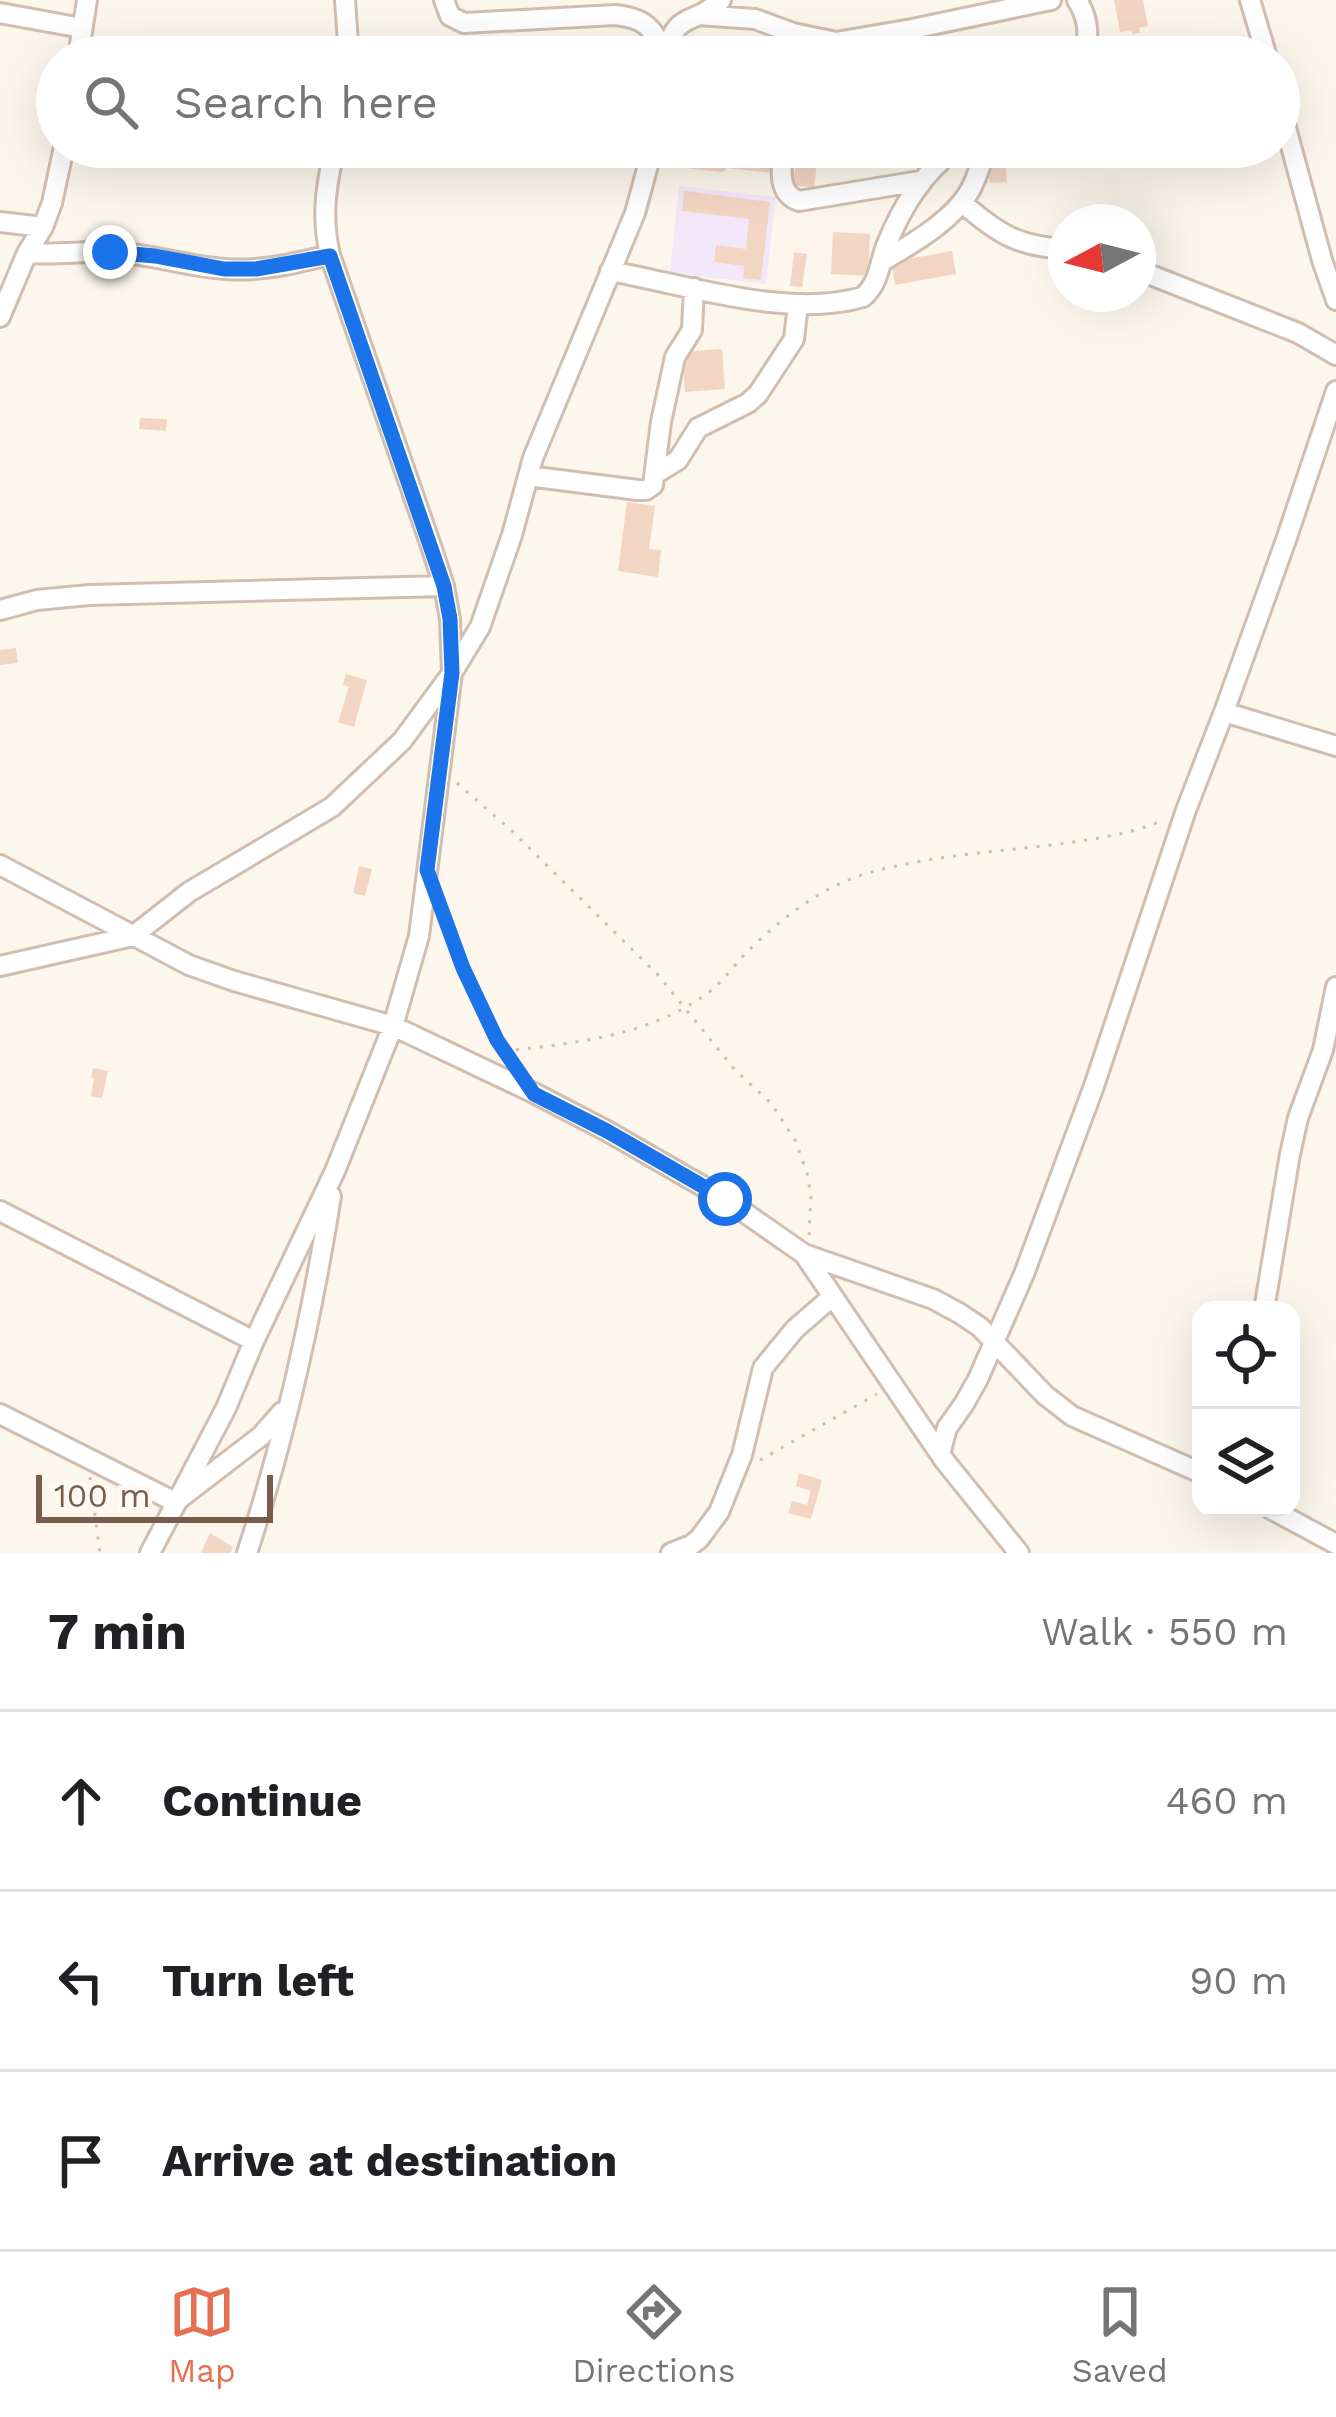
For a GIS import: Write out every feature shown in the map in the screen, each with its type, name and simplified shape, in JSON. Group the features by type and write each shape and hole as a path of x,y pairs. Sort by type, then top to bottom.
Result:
{"street":[{"path":"81,36 87,0"},
{"path":"345,0 348,36"},
{"path":"444,0 451,16 464,23 615,15 635,17 654,36"},
{"path":"670,36 686,20 721,0"},
{"path":"871,36 1051,0"},
{"path":"1077,0 1084,10 1088,36"},
{"path":"1250,0 1261,36"},
{"path":"0,13 82,28"},
{"path":"698,16 755,19 805,36"},
{"path":"0,316 27,253 44,227 60,168"},
{"path":"150,1553 226,1408 335,1171 394,1027 419,936 452,673 450,619 444,586 330,256 323,228 332,168"},
{"path":"0,966 134,936 189,892 332,807 402,741 480,627 528,476 635,213 647,168"},
{"path":"782,168 785,191 799,201 920,182"},
{"path":"610,271 798,305 863,297 872,290 903,210 935,168"},
{"path":"881,262 962,202 979,168"},
{"path":"1298,168 1336,300"},
{"path":"962,202 1001,234 1020,244 1048,248"},
{"path":"0,222 44,227"},
{"path":"27,253 110,252 224,269 256,269 330,256"},
{"path":"1156,277 1298,333 1336,355"},
{"path":"528,476 638,490 653,484 675,357 692,330 694,288"},
{"path":"656,474 678,460 698,428 758,394 794,339 798,305"},
{"path":"940,1454 947,1428 996,1342 1024,1274 1336,391"},
{"path":"0,610 37,600 88,595 444,586"},
{"path":"1224,712 1336,746"},
{"path":"0,866 189,964 394,1027 534,1094 725,1199 804,1254 933,1299 980,1327 1045,1395 1072,1416 1192,1469"},
{"path":"1266,1301 1298,1118 1323,1050 1336,987"},
{"path":"247,1553 288,1406 335,1171"},
{"path":"0,1211 254,1341"},
{"path":"804,1254 940,1454 1019,1553"},
{"path":"671,1553 699,1539 719,1512 742,1455 763,1368 795,1329 832,1297"},
{"path":"175,1502 261,1436 288,1406"},
{"path":"0,1414 175,1502"},
{"path":"1285,1517 1336,1544"}],"path":[{"path":"440,770 512,831 658,975 735,1070 771,1103 795,1140 811,1196 804,1254"},
{"path":"504,1052 639,1029 684,1007 714,988 789,915 827,889 866,874 951,857 1113,836 1186,810"},
{"path":"441,909 463,968 504,1052 534,1094"},
{"path":"757,1462 894,1384"},
{"path":"89,1459 100,1553"}],"shaded area":[{"path":"679,186 776,197 766,284 670,273"}],"building":[{"path":"1114,0 1143,0 1148,26 1139,28 1140,33 1120,32"},
{"path":"684,168 726,168 720,172"},
{"path":"726,168 774,168 774,173"},
{"path":"795,168 816,168 814,188 793,185"},
{"path":"987,168 1006,168 1007,182 990,183"},
{"path":"684,191 770,202 761,280 743,278 744,266 714,262 716,245 746,249 749,219 682,211"},
{"path":"833,232 870,234 868,276 831,274"},
{"path":"952,251 956,274 895,285 891,262"},
{"path":"794,252 807,254 802,287 790,286"},
{"path":"722,349 725,389 685,392 682,352"},
{"path":"140,418 167,419 166,431 139,429"},
{"path":"627,502 655,506 649,549 661,550 658,577 618,571"},
{"path":"16,648 18,663 0,665 0,650"},
{"path":"346,674 367,680 354,727 338,722 349,687 343,685"},
{"path":"359,866 372,869 365,896 353,893"},
{"path":"93,1068 108,1071 102,1098 91,1096"},
{"path":"799,1473 822,1480 811,1519 788,1513 792,1501 807,1505 811,1491 796,1486"},
{"path":"210,1533 233,1547 230,1553 201,1553"}],"route":[{"path":"110,252 224,269 256,269 330,256 444,586 452,673 427,870 463,968 497,1040 534,1094 725,1199"}]}
